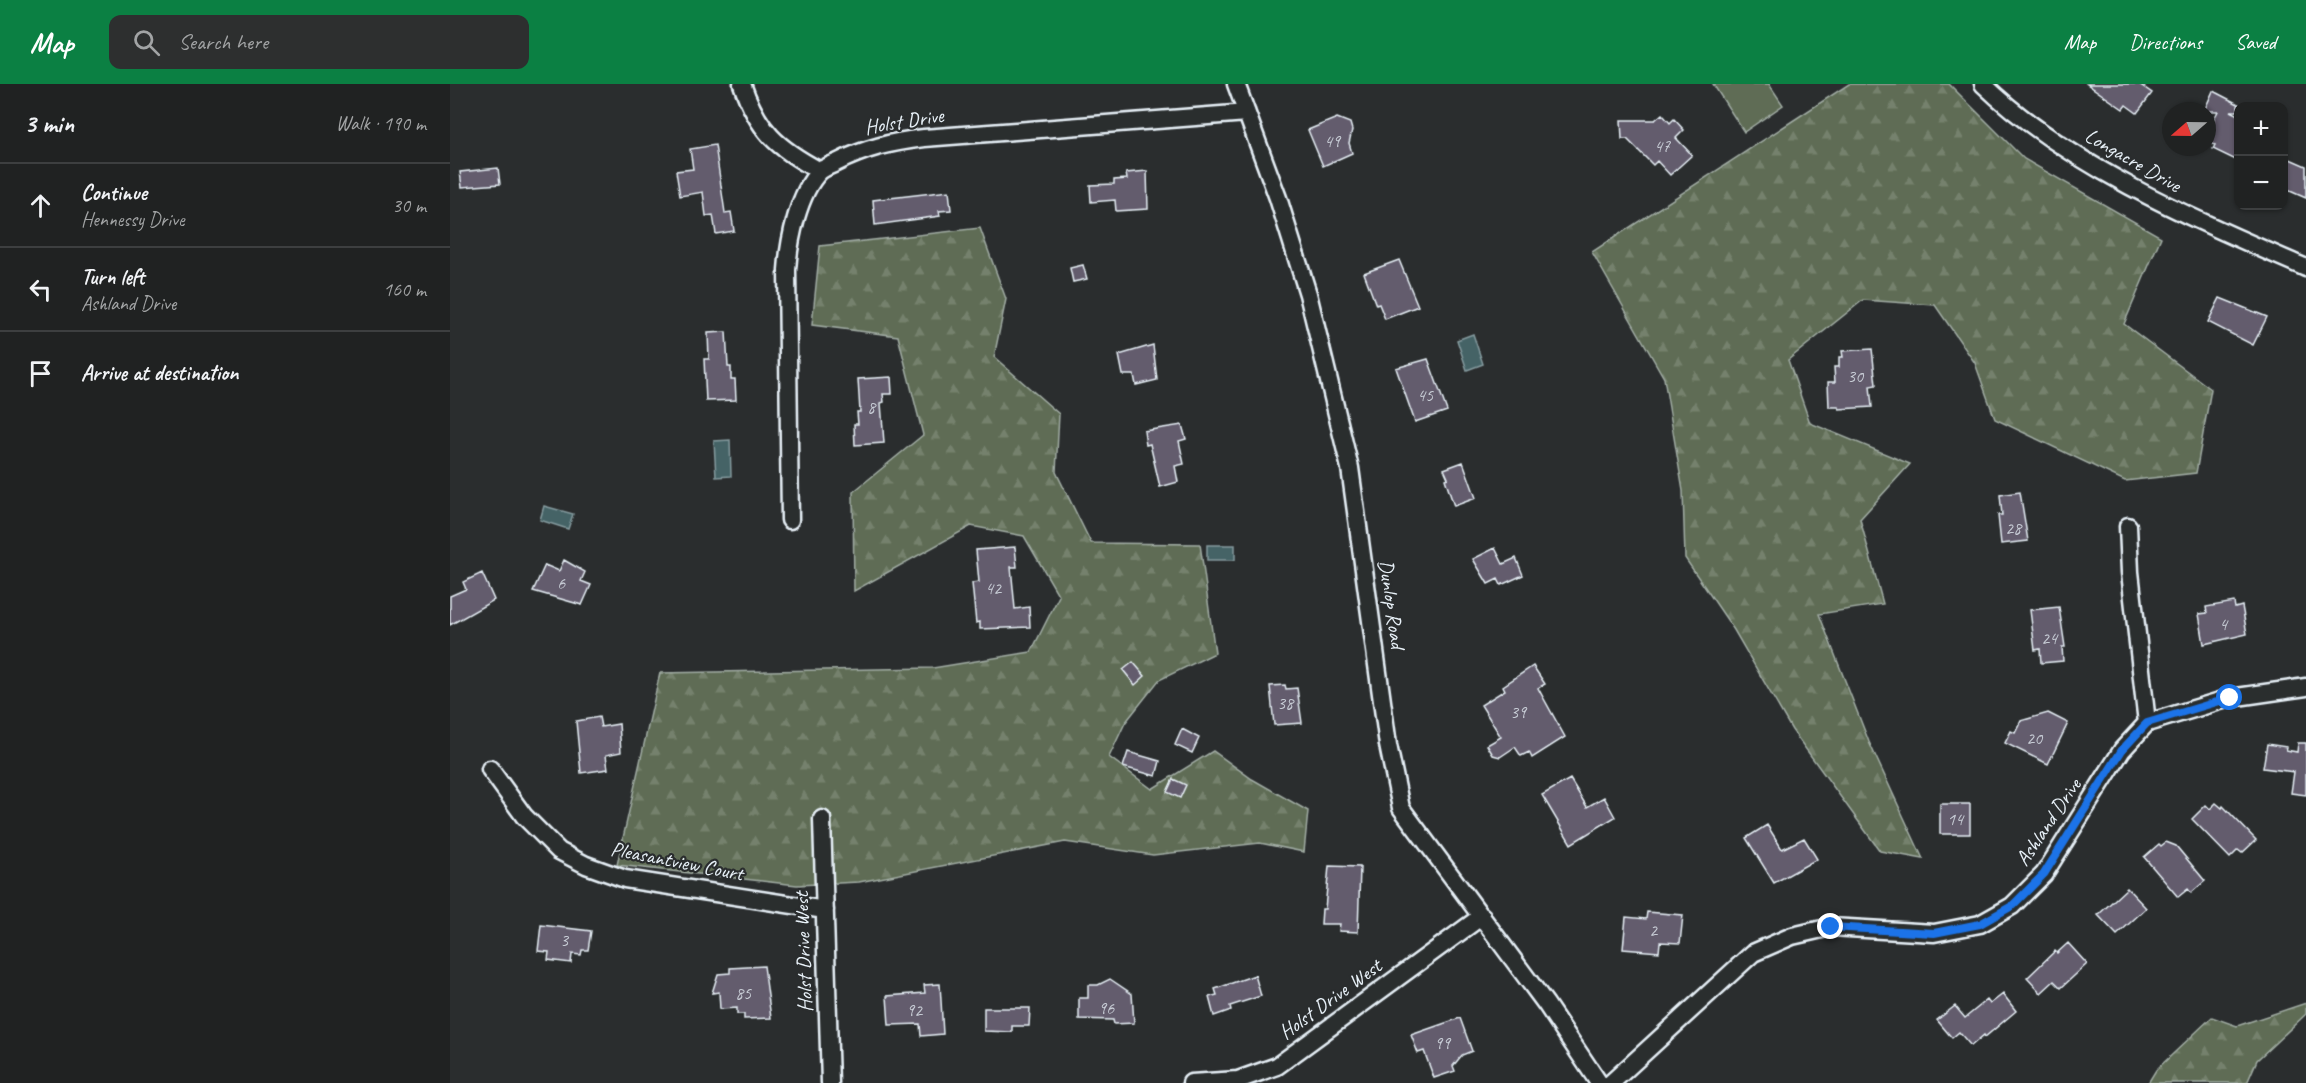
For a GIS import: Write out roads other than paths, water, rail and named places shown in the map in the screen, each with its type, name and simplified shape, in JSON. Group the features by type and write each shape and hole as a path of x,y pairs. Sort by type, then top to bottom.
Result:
{"street":[{"path":"742,84 752,112 767,134 791,155 820,171 803,200 789,238 787,270 790,520"},
{"name":"Dunlop Road","path":"1236,84 1278,198 1308,294 1350,468 1388,745 1401,808 1482,916 1599,1083"},
{"name":"Longacre Drive","path":"1983,84 2032,125 2085,159 2183,214 2306,268"},
{"name":"Holst Drive","path":"820,171 859,152 888,143 1247,113"},
{"path":"2128,526 2130,572 2147,723 2230,698 2306,687"},
{"name":"Ashland Drive","path":"1611,1083 1753,953 1782,940 1831,927 1934,933 1980,924 2012,906 2044,874 2122,750 2147,723"},
{"name":"Pleasantview Court","path":"490,769 524,816 559,850 586,865 625,879 825,910"},
{"name":"Holst Drive West","path":"822,819 830,1083"},
{"name":"Holst Drive West","path":"1191,1083 1238,1080 1276,1066 1482,916"}],"water":[{"path":"1473,334 1483,364 1467,370 1457,340"},
{"path":"730,440 731,476 716,477 714,441"},
{"path":"544,506 573,514 568,529 540,520"},
{"path":"1207,545 1235,545 1235,560 1207,560"}]}
